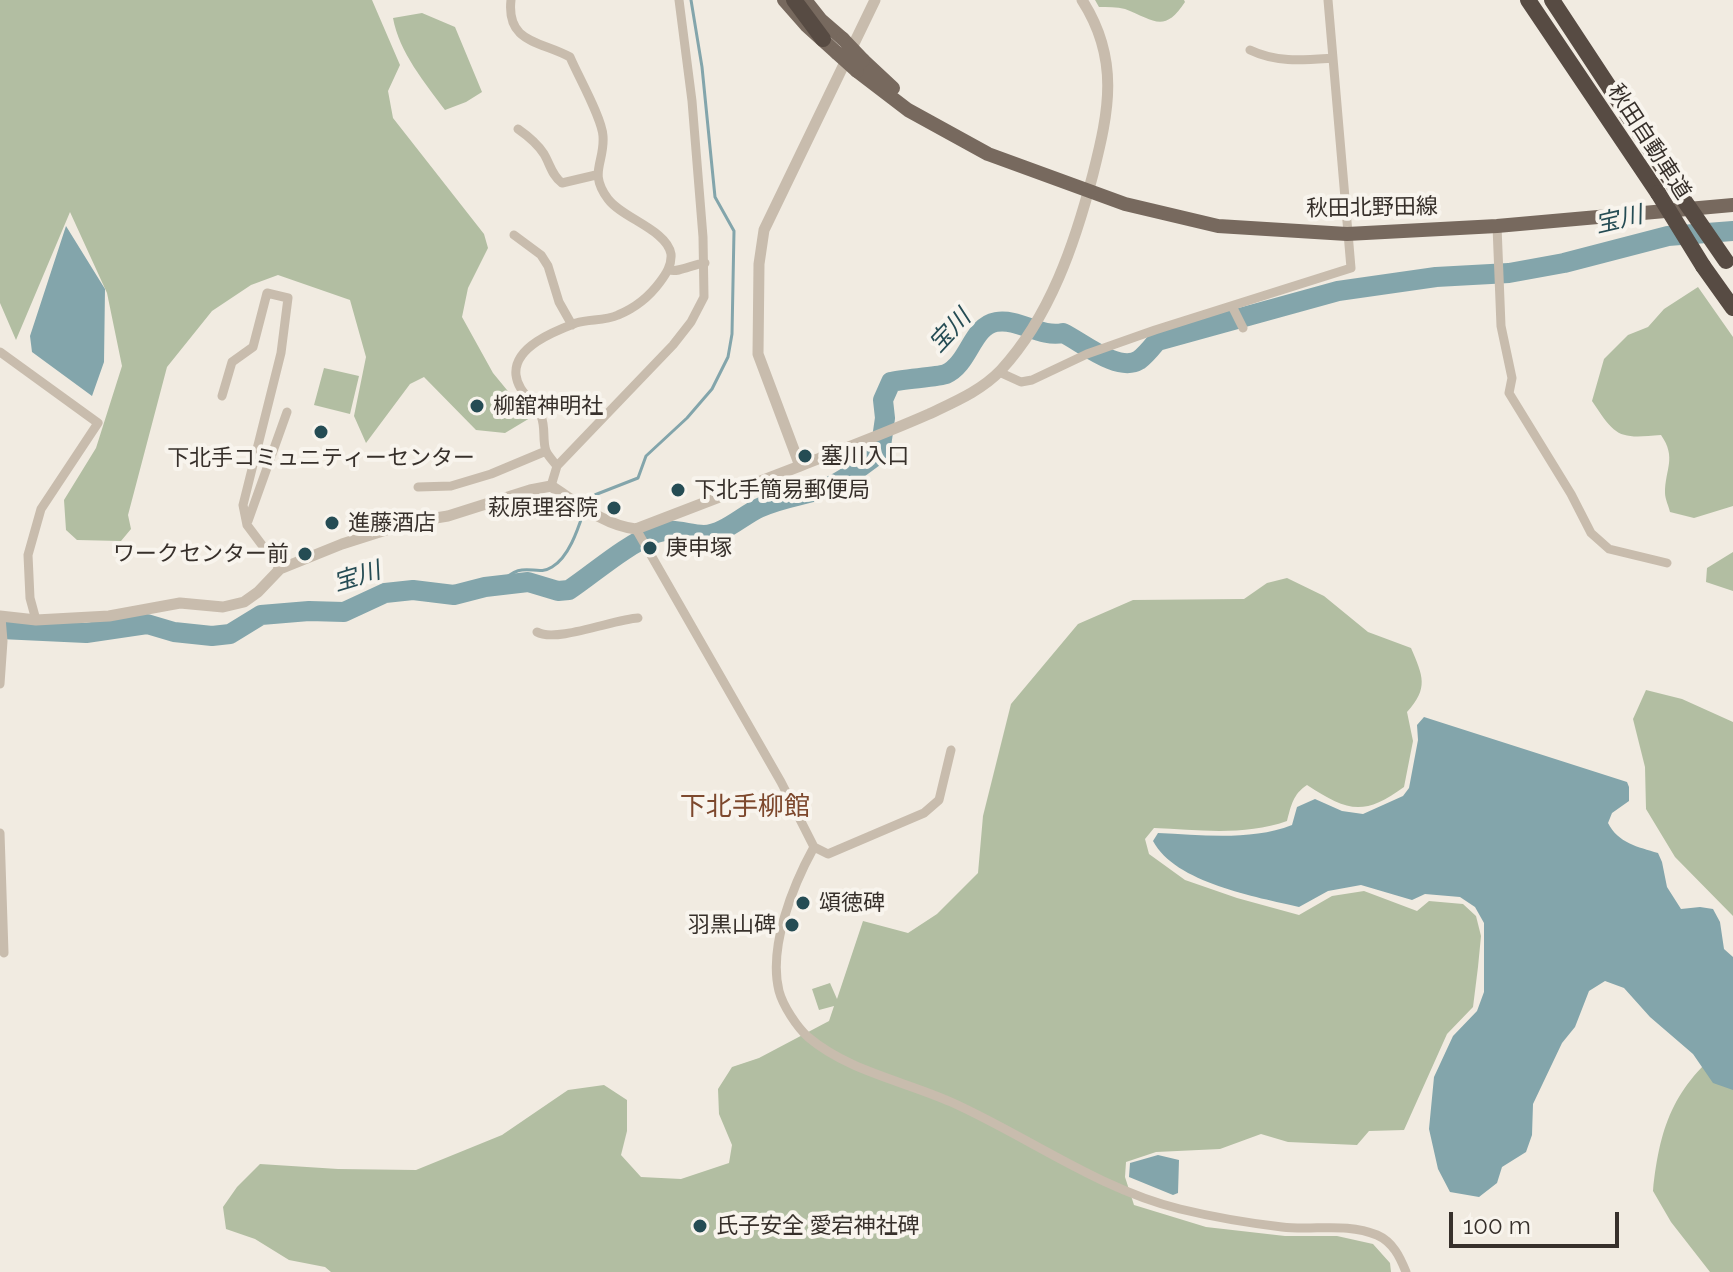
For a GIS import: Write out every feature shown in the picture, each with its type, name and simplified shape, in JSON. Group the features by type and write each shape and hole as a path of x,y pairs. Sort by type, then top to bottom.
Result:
{"highway":[{"path":"794,0 823,39"},
{"name":"秋田自動車道","path":"1528,0 1733,308"},
{"name":"秋田自動車道","path":"1552,0 1730,266"}],"main road":[{"name":"秋田北野田線","path":"784,0 823,39 840,46 860,65 913,102 1019,166 1125,204 1218,226 1347,234 1497,226 1733,205"},
{"path":"805,0 840,46"},
{"path":"813,0 840,46"}],"street":[{"path":"511,0 509,13 515,27 527,40 570,57 603,135 596,175 609,200 662,239 671,254 669,270 638,305 615,317 557,331 528,349 520,358 515,372 521,391 540,415 545,427 546,451 557,466"},
{"path":"551,486 557,466 673,345 691,322 704,297 705,263 692,101 679,0"},
{"path":"800,466 758,354 759,264 764,230 875,0"},
{"path":"0,684 1,619 109,616 180,603 223,607 244,602 280,569 342,544 411,522 448,516 551,486 595,514 637,532 873,439 971,394 999,372 1023,344 1044,311 1068,254 1088,191 1106,121 1109,87 1106,56 1100,36 1082,0"},
{"path":"999,372 1021,382 1087,354 1351,268 1328,0"},
{"path":"1250,50 1264,57 1288,60 1333,58"},
{"path":"518,129 544,153 556,179 562,183 596,175"},
{"path":"1497,226 1501,326 1512,378 1509,393 1571,494 1591,533 1609,549 1667,563"},
{"path":"514,235 541,255 548,266 559,302 572,325"},
{"path":"669,270 675,272 705,263"},
{"path":"222,396 232,362 253,347 267,293 288,298 281,353 243,505 247,525 280,569"},
{"path":"1232,306 1243,328"},
{"path":"0,352 98,423 41,509 28,555 30,598 36,620"},
{"path":"247,525 287,412"},
{"path":"418,487 451,486 491,474 546,451"},
{"path":"637,532 781,782 814,847 828,854 924,813 939,800 951,750"},
{"path":"537,632 543,636 583,631 638,618"},
{"path":"0,833 4,953"},
{"path":"814,847 801,871 778,942 779,991 807,1036 860,1067 950,1101 1124,1190 1179,1209 1284,1228 1335,1226 1378,1235 1396,1249 1406,1272"}],"green space":[{"path":"0,0 372,0 400,65 388,91 393,118 484,234 488,248 468,288 462,317 493,373 530,418 505,433 476,430 424,377 410,384 366,443 354,416 366,357 350,300 278,275 251,285 212,311 167,367 128,515 131,529 121,541 77,540 66,530 64,500 96,448 122,366 107,293 70,212 16,340 0,303"},
{"path":"1095,0 1185,2 1171,18 1158,22 1125,9 1099,7"},
{"path":"422,13 455,27 482,92 445,110 421,78 396,31 393,18"},
{"path":"1698,287 1733,337 1733,506 1694,518 1670,512 1665,493 1669,457 1661,435 1619,433 1592,401 1604,359 1628,335 1648,327 1664,309"},
{"path":"324,368 359,376 350,414 314,405"},
{"path":"1733,552 1733,591 1706,582 1707,568"},
{"path":"1287,578 1324,596 1368,632 1411,648 1422,682 1419,696 1407,712 1413,741 1404,787 1377,803 1355,807 1333,800 1307,785 1291,805 1287,821 1238,830 1154,828 1145,839 1149,854 1185,880 1299,915 1332,896 1364,891 1417,911 1429,901 1463,904 1476,916 1481,936 1473,1007 1447,1034 1404,1130 1369,1131 1357,1145 1288,1142 1261,1134 1220,1149 1156,1152 1126,1162 1125,1177 1134,1205 1206,1227 1285,1236 1337,1236 1373,1244 1390,1263 1391,1272 331,1272 325,1267 289,1260 255,1239 226,1229 223,1207 237,1187 260,1164 416,1170 502,1135 568,1090 604,1085 627,1100 627,1131 621,1155 641,1177 681,1179 729,1163 732,1145 719,1114 718,1089 732,1067 759,1058 829,1021 834,1006 819,1010 812,989 830,983 837,999 863,921 908,933 937,914 978,873 983,816 1011,704 1078,624 1133,600 1244,599 1267,583"},
{"path":"1646,690 1682,699 1733,722 1733,916 1675,857 1646,809 1645,767 1633,719"},
{"path":"1733,1040 1733,1272 1710,1272 1671,1222 1653,1191 1660,1144 1674,1106 1697,1072"}],"water":[{"path":"66,226 105,289 104,362 92,396 32,352 30,336"},
{"path":"1424,717 1627,782 1629,801 1612,813 1608,823 1612,830 1623,840 1658,853 1667,887 1681,909 1713,909 1720,922 1724,949 1733,957 1733,1090 1713,1083 1693,1054 1650,1017 1624,988 1605,981 1589,991 1575,1027 1562,1043 1533,1104 1532,1135 1526,1152 1502,1167 1497,1183 1479,1197 1450,1192 1438,1169 1429,1129 1434,1077 1453,1036 1477,1011 1484,992 1484,923 1475,907 1460,897 1425,894 1412,900 1361,885 1328,891 1299,907 1240,893 1198,878 1179,868 1153,841 1158,833 1226,836 1276,830 1292,825 1297,807 1315,799 1342,811 1363,814 1403,796 1409,788 1418,740 1417,725"},
{"path":"1158,1155 1179,1160 1178,1193 1173,1195 1129,1177 1130,1163"}],"waterway":[{"path":"587,504 592,496 638,478 646,456 687,418 712,389 728,357 732,334 734,231 715,197 702,67 691,0"},
{"name":"宝川","path":"0,629 86,633 147,624 174,632 212,636 230,634 261,615 344,612 385,593 413,590 454,595 485,587 528,582 558,591 569,590 622,552 656,533 711,534 767,505 823,489 846,478 880,453 885,418 883,400 891,382 946,374 960,362 981,330 996,322 1013,323 1046,333 1063,333 1111,360 1130,363 1142,358 1157,341 1338,291 1436,277 1509,273 1564,263 1668,236 1733,231"},
{"path":"499,585 515,572 546,570 558,562 572,542 584,511"}],"place":[{"name":"柳舘神明社","path":"477,406"},
{"name":"下北手コミュニティーセンター","path":"321,432"},
{"name":"塞川入口","path":"805,456"},
{"name":"下北手簡易郵便局","path":"678,490"},
{"name":"萩原理容院","path":"614,508"},
{"name":"進藤酒店","path":"332,523"},
{"name":"庚申塚","path":"650,548"},
{"name":"ワークセンター前","path":"305,554"},
{"name":"頌徳碑","path":"803,903"},
{"name":"羽黒山碑","path":"792,925"},
{"name":"氏子安全 愛宕神社碑","path":"700,1226"}],"district":[{"name":"下北手柳館","path":"745,807"}]}
